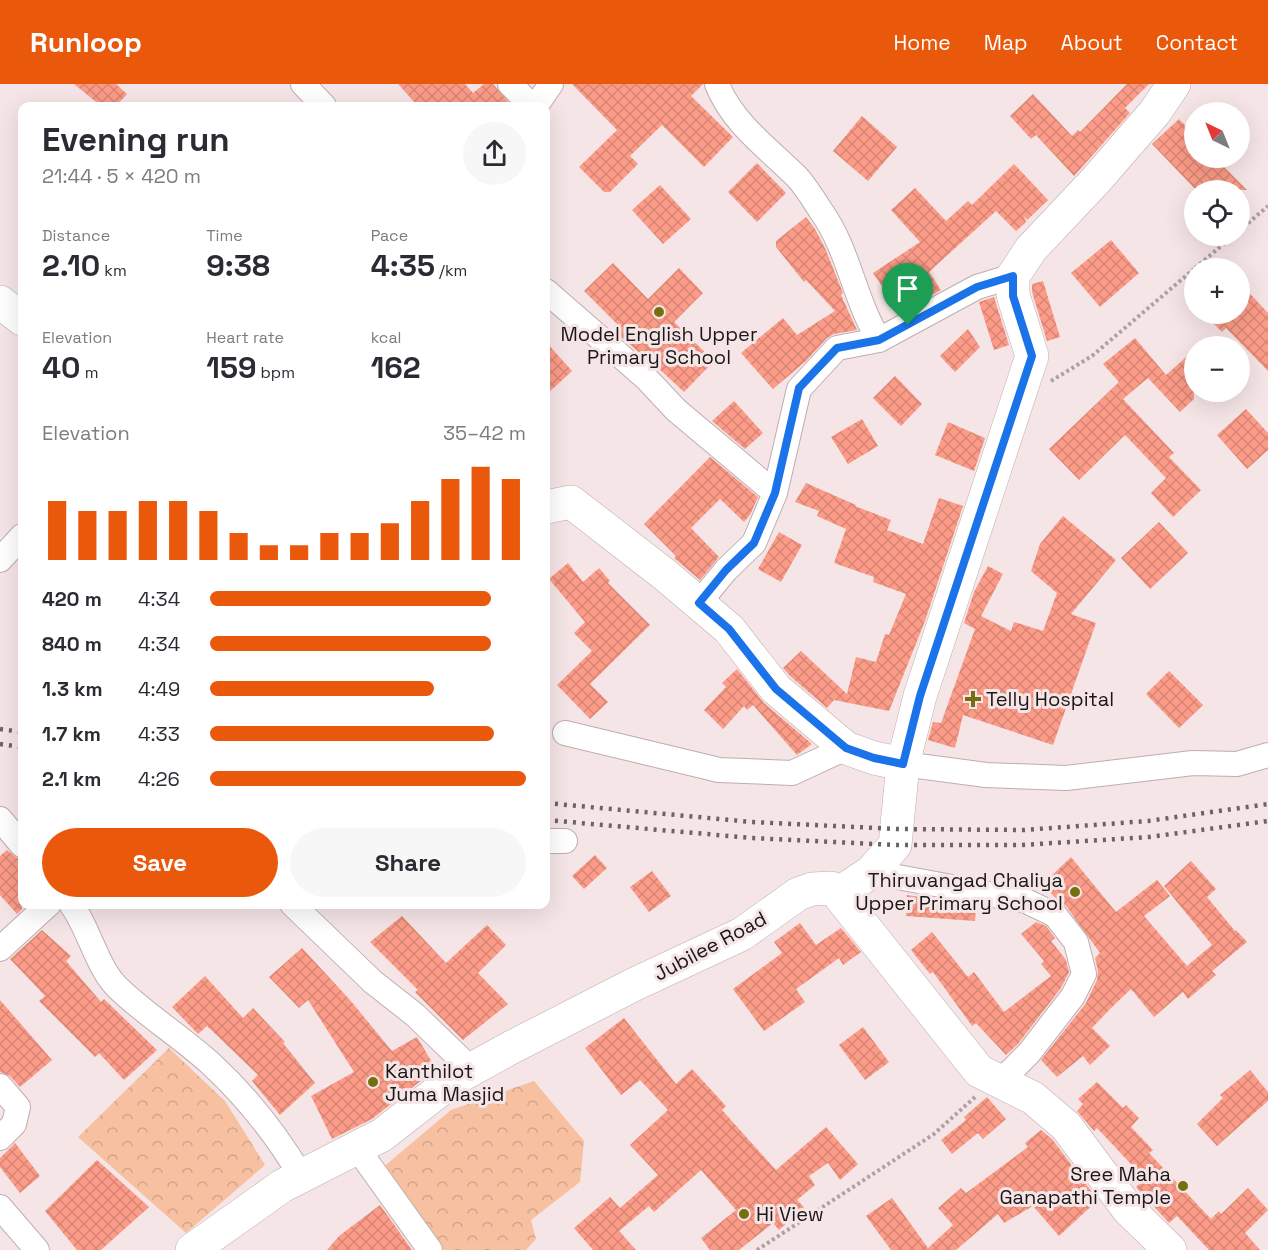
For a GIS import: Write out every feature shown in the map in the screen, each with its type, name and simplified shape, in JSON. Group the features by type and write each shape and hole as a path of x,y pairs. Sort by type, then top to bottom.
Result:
{"street":[{"path":"303,84 320,102"},
{"path":"510,84 530,102"},
{"path":"537,102 551,84"},
{"path":"717,84 721,94 749,132 799,179 823,213 847,261 867,320 879,340"},
{"path":"1170,1250 1128,1209 1066,1126 1033,1098 979,1071 838,894 872,872 895,845 903,764 920,696 1032,356 1013,296 1013,276 1031,249 1155,112 1174,84"},
{"path":"699,603 726,570 754,543 775,493 799,388 837,348 879,340 977,287 1013,276"},
{"path":"550,294 647,379 676,410 775,493"},
{"path":"0,302 18,316"},
{"path":"550,506 571,502 664,574 729,629 776,689 846,748 874,758 987,775 1066,778 1193,764 1237,764 1268,755"},
{"path":"0,560 18,540"},
{"path":"565,733 719,770 792,773 846,748"},
{"path":"0,819 18,840"},
{"path":"872,872 1026,901 1055,915 1076,942 1084,974 1073,996 1029,1053 999,1083"},
{"name":"Jubilee Road","path":"192,1250 282,1186 382,1135 454,1079 471,1069 635,984 742,934 798,894 812,889 831,888 838,894"},
{"path":"0,949 44,909"},
{"path":"75,909 96,954 116,986 210,1063 258,1112 301,1176"},
{"path":"297,909 373,982 415,1015 471,1069"},
{"path":"0,1086 18,1107 14,1124 0,1138"},
{"path":"357,1148 430,1250"},
{"path":"0,1207 37,1250"}],"path":[{"path":"1250,222 1268,206"},
{"path":"1207,258 1221,246"},
{"path":"1019,400 1092,356 1184,278"},
{"path":"757,1250 934,1134 972,1099 999,1083"}],"green space":[{"path":"169,1048 225,1101 265,1165 186,1233 78,1137"},
{"path":"534,1081 584,1141 580,1182 531,1220 536,1239 526,1250 444,1250 381,1169 451,1110"}],"building":[{"path":"74,84 116,84 127,94 120,102 96,102"},
{"path":"398,84 465,84 473,93 484,84 493,84 509,102 414,102"},
{"path":"572,84 703,84 691,96 733,137 704,167 662,125 630,156 638,164 610,192 604,192 579,167 617,130"},
{"path":"1127,84 1149,84 1125,108 1130,113 1074,176 1036,135 1031,139 1010,116 1033,94 1072,136 1078,130 1080,132"},
{"path":"862,116 897,147 868,181 833,151"},
{"path":"1179,119 1184,124 1184,168 1225,168 1237,180 1186,180 1152,144"},
{"path":"757,163 786,193 757,222 728,192"},
{"path":"1014,164 1048,200 1027,220 1024,216 1026,222 1016,231 996,211 929,272 941,290 900,313 873,273 920,242 891,210 915,188 946,221 968,201 972,205"},
{"path":"660,185 691,219 663,244 632,210"},
{"path":"806,217 825,248 843,293 841,295 857,330 834,334 827,338 806,361 773,389 741,353 783,318 797,335 835,311 806,280 804,282 776,247 776,241"},
{"path":"1111,240 1139,273 1100,307 1071,273"},
{"path":"613,263 648,299 679,268 703,293 674,322 714,361 684,392 642,353 615,332 620,327 584,291"},
{"path":"1043,281 1060,337 1047,341 1032,292 1032,284"},
{"path":"1250,294 1268,313 1268,371 1250,353 1250,336 1234,336 1226,328 1222,332 1214,324 1250,324"},
{"path":"994,297 1009,345 994,350 979,302"},
{"path":"968,329 980,347 955,372 940,356"},
{"path":"1135,338 1166,375 1184,359 1184,402 1191,402 1180,412 1148,378 1123,399 1174,453 1169,457 1201,490 1173,517 1151,493 1166,478 1125,435 1079,480 1049,449 1119,382 1103,364"},
{"path":"550,346 572,371 550,391"},
{"path":"895,376 922,404 901,426 873,398"},
{"path":"734,401 763,433 745,449 712,421"},
{"path":"1246,409 1268,433 1268,450 1247,469 1217,435"},
{"path":"862,419 878,446 848,464 831,437"},
{"path":"948,422 985,438 974,471 935,455"},
{"path":"710,457 758,497 750,515 744,522 720,499 691,528 719,557 700,580 674,558 676,556 644,524"},
{"path":"806,483 891,520 887,530 923,544 939,498 963,506 925,621 889,711 834,700 827,708 783,668 801,651 847,694 856,657 876,662 885,634 889,635 906,594 873,582 874,577 834,563 846,529 817,516 819,511 795,502"},
{"path":"1063,516 1116,560 1071,614 1096,623 1053,745 963,715 955,748 928,740 933,722 941,723 975,629 964,623 974,592 988,566 1003,574 981,616 1011,631 1014,622 1043,631 1057,593 1031,571 1040,544"},
{"path":"1159,522 1188,553 1150,589 1121,558"},
{"path":"779,532 802,545 781,582 758,569"},
{"path":"568,563 583,582 599,568 610,581 608,583 650,625 590,684 608,702 590,719 557,685 592,651 574,633 585,622 550,578"},
{"path":"737,669 764,703 812,744 797,755 753,705 747,710 744,706 723,729 704,710 726,687 722,683"},
{"path":"1169,671 1203,705 1179,728 1146,694"},
{"path":"7,850 18,858 18,909 22,909 17,914 0,895 0,856"},
{"path":"595,855 607,868 584,889 572,876"},
{"path":"1071,857 1116,912 1157,880 1170,896 1144,916 1187,966 1212,945 1164,886 1191,861 1216,889 1207,897 1247,942 1212,971 1216,975 1188,999 1183,992 1154,1017 1131,989 1092,1028 1110,1046 1090,1065 1083,1056 1057,1077 1041,1060 1086,1003 1097,980 1098,971 1095,958 1100,953 1066,906 1058,901 1043,884"},
{"path":"652,871 671,896 649,912 630,887"},
{"path":"907,895 976,906 975,921 906,916"},
{"path":"402,916 446,963 487,925 506,945 478,973 508,1004 463,1040 370,942"},
{"path":"1036,922 1046,926 1055,938 1051,941 1066,960 1069,972 1061,988 1018,1044 1006,1055 976,1023 972,1026 933,972 930,974 911,950 932,932 968,977 974,972 1004,1012 1051,976 1041,964 1044,961 1021,934"},
{"path":"800,923 816,945 841,928 861,952 843,965 839,958 796,989 805,1002 764,1031 733,989 782,953 774,942"},
{"path":"42,930 71,956 66,961 101,1002 104,999 157,1050 124,1080 99,1053 95,1057 39,1001 45,996 10,959"},
{"path":"302,948 350,1000 392,1051 417,1037 436,1069 372,1119 332,1139 311,1096 354,1072 308,1000 299,1008 269,977"},
{"path":"205,976 243,1018 253,1008 285,1042 283,1043 315,1083 280,1115 252,1081 258,1075 207,1026 198,1034 172,1007"},
{"path":"0,1000 52,1060 20,1087 10,1076 0,1072"},
{"path":"624,1018 676,1084 692,1069 726,1106 722,1110 776,1170 826,1127 858,1164 840,1180 828,1163 809,1176 815,1185 797,1200 804,1207 779,1230 773,1223 739,1250 710,1250 701,1238 736,1210 701,1170 654,1212 649,1206 619,1231 636,1250 593,1250 574,1228 610,1197 620,1208 658,1175 630,1145 668,1110 640,1080 621,1095 585,1048"},
{"path":"863,1027 889,1062 865,1080 839,1045"},
{"path":"1250,1070 1268,1092 1268,1101 1217,1146 1197,1124 1223,1098 1220,1095"},
{"path":"1097,1082 1123,1108 1126,1105 1139,1118 1131,1127 1153,1150 1149,1153 1211,1219 1219,1211 1221,1214 1248,1188 1268,1210 1245,1233 1260,1250 1209,1250 1177,1216 1169,1223 1136,1187 1145,1179 1097,1128 1094,1131 1077,1111 1083,1104 1078,1099"},
{"path":"987,1097 1006,1119 983,1139 978,1133 952,1154 941,1140 966,1120 964,1117"},
{"path":"1041,1130 1052,1139 1098,1200 1059,1236 1033,1206 1004,1223 998,1214 956,1250 891,1250 866,1216 892,1198 928,1248 953,1225 938,1208 961,1188 966,1193 1028,1147 1025,1143"},
{"path":"15,1143 40,1176 20,1193 0,1167 0,1158"},
{"path":"97,1160 149,1207 101,1250 77,1250 45,1211"},
{"path":"380,1205 412,1250 327,1250 339,1236"}],"railway":[{"path":"0,729 18,731"},
{"path":"0,744 18,746"},
{"path":"550,803 752,822 897,829 1024,830 1148,821 1268,804"},
{"path":"550,820 752,838 895,845 1022,845 1149,837 1268,821"}],"place":[{"name":"Model English Upper Primary School","path":"659,312"},
{"name":"Telly Hospital","path":"973,699"},
{"name":"Thiruvangad Chaliya Upper Primary School","path":"1075,892"},
{"name":"Kanthilot Juma Masjid","path":"373,1082"},
{"name":"Sree Maha Ganapathi Temple","path":"1183,1186"},
{"name":"Hi View","path":"744,1214"}],"route":[{"path":"1013,276 1013,296 1032,356 920,696 903,764 874,758 846,748 776,689 729,629 699,603 726,570 754,543 775,493 799,388 837,348 879,340 908,325 977,287 1013,276"}]}
